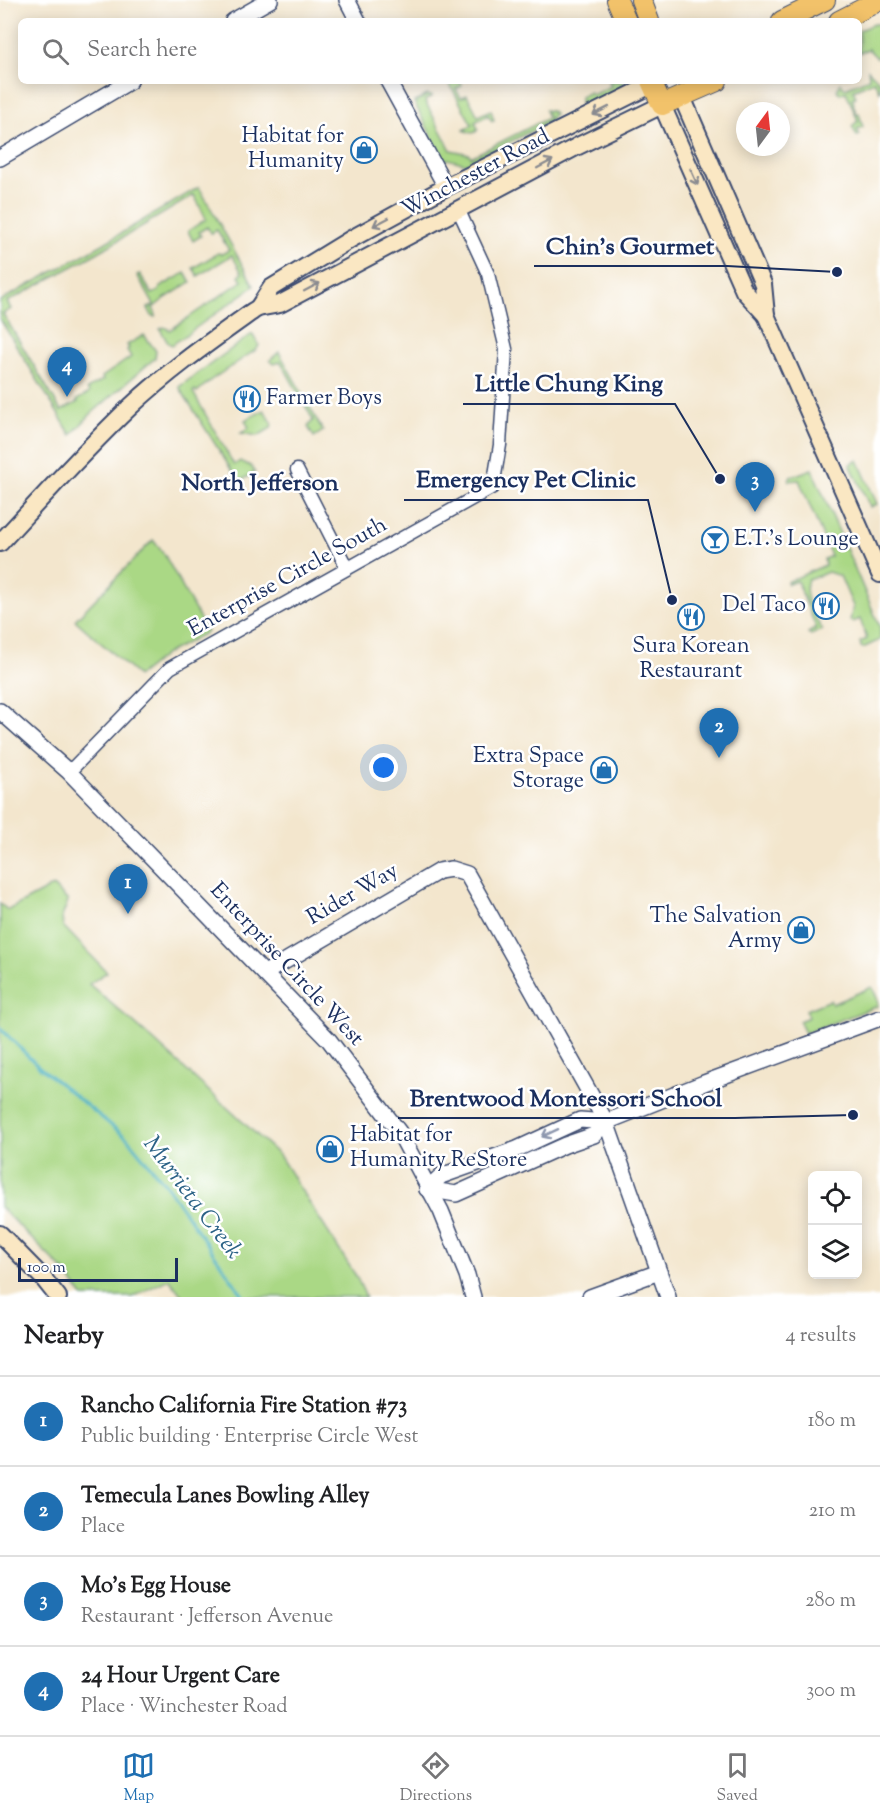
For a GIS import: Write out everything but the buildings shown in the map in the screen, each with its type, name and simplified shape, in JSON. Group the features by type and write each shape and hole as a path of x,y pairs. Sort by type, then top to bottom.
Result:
{"main road":[{"path":"617,0 625,18"},
{"path":"640,0 649,18"},
{"path":"788,18 825,0"},
{"path":"846,18 880,0"},
{"name":"Winchester Road","path":"0,543 57,480 131,406 196,351 258,308 270,288 351,239 446,187 651,84"},
{"path":"656,84 662,105 744,291 766,315"},
{"name":"Winchester Road","path":"258,308 280,304 459,211 576,147 662,105 678,89 702,84"},
{"path":"678,89 763,284 766,315 880,574"},
{"path":"709,211 725,226 740,259 752,258"},
{"path":"0,1234 43,1278 58,1297"}],"street":[{"path":"238,18 270,0"},
{"path":"347,0 356,18"},
{"path":"0,158 125,84"},
{"path":"390,84 446,187"},
{"name":"Enterprise Circle South","path":"69,772 170,668 493,487 500,445 506,349 488,274 459,211"},
{"path":"297,470 347,568"},
{"name":"Enterprise Circle West","path":"0,711 69,772 329,1040 399,1132 427,1189 441,1211 467,1275 473,1297"},
{"name":"Rider Way","path":"265,973 439,871 451,869 467,874 606,1122"},
{"path":"427,1189 456,1194 565,1145 594,1135 606,1122 880,1018"},
{"path":"427,1189 441,1176 517,1149 579,1120 606,1122"},
{"path":"606,1122 668,1297"},
{"path":"590,1297 659,1272"}],"green space":[{"path":"880,24 880,55 877,58 868,49 862,52 862,29"},
{"path":"868,70 880,82 880,92 874,81 853,90 856,97 852,98 853,104 857,114 859,113 863,127 857,129 860,135 857,136 852,126 858,121 846,92 840,94 837,90 840,84 845,88 862,84 862,81 869,78"},
{"path":"450,84 461,84 462,86 456,89 461,98 467,95 478,116 491,110 494,120 492,121 488,115 475,122 478,129 474,133 464,130 472,125"},
{"path":"610,84 624,84 625,87 587,106 585,103 580,103 580,97 590,92 592,95 611,86"},
{"path":"427,95 432,96 425,101 451,150 469,154 471,157 548,118 545,110 555,115 550,118 551,121 466,164 448,159 444,161 414,102"},
{"path":"199,187 254,286 172,345 168,343 160,329 164,327 170,330 242,281 239,276 242,273 232,255 198,276 193,268 218,253 222,254 229,250 217,230 211,233 207,227 199,232 201,236 193,241 188,231 206,219 194,195 97,253 7,302 11,309 3,314 61,411 78,402 77,400 89,393 87,389 103,380 102,377 131,357 127,345 144,335 156,351 155,358 91,414 71,435 0,319 0,301"},
{"path":"185,273 191,282 153,308 156,315 152,316 148,308 154,305 137,275 140,274 152,294"},
{"path":"252,334 259,345 257,349 197,392 195,390 193,392 234,465 240,461 251,466 255,472 239,482 179,387"},
{"path":"279,352 323,431 314,437 308,427 313,420 281,362 274,364 270,360"},
{"path":"264,410 272,423 271,428 258,436 241,433 249,428 245,420"},
{"path":"858,460 877,504 870,507 850,464"},
{"path":"812,469 880,627 880,640 863,648 860,642 867,639 860,619 850,621 853,606 840,576 828,572 808,580 806,592 822,630 811,635 808,633 816,628 797,581 788,584 787,582 825,565 824,559 831,556 799,480 789,481 790,477"},
{"path":"153,540 164,554 207,632 166,654 138,676 75,620"},
{"path":"53,886 68,901 62,917 63,926 107,972 89,984 279,1155 356,1276 366,1297 183,1297 169,1279 132,1297 83,1297 66,1273 0,1207 0,904 8,910"},
{"path":"872,987 878,1006 805,1033 799,1021 809,1017 806,1010 830,1000 832,1004"}],"waterway":[{"name":"Murrieta Creek","path":"0,1028 38,1066 127,1138 166,1185 244,1297"}],"place":[{"name":"Habitat for Humanity","path":"364,150"},
{"name":"Chin's Gourmet","path":"837,272"},
{"name":"24 Hour Urgent Care","path":"67,397"},
{"name":"Farmer Boys","path":"247,399"},
{"name":"Little Chung King","path":"720,479"},
{"name":"Mo's Egg House","path":"755,512"},
{"name":"E.T.'s Lounge","path":"715,540"},
{"name":"Emergency Pet Clinic","path":"672,600"},
{"name":"Del Taco","path":"826,606"},
{"name":"Sura Korean Restaurant","path":"691,617"},
{"name":"Temecula Lanes Bowling Alley","path":"719,758"},
{"name":"Extra Space Storage","path":"604,770"},
{"name":"Rancho California Fire Station #73","path":"128,914"},
{"name":"The Salvation Army","path":"801,930"},
{"name":"Brentwood Montessori School","path":"853,1115"},
{"name":"Habitat for Humanity ReStore","path":"330,1149"}],"district":[{"name":"North Jefferson","path":"260,484"}]}
